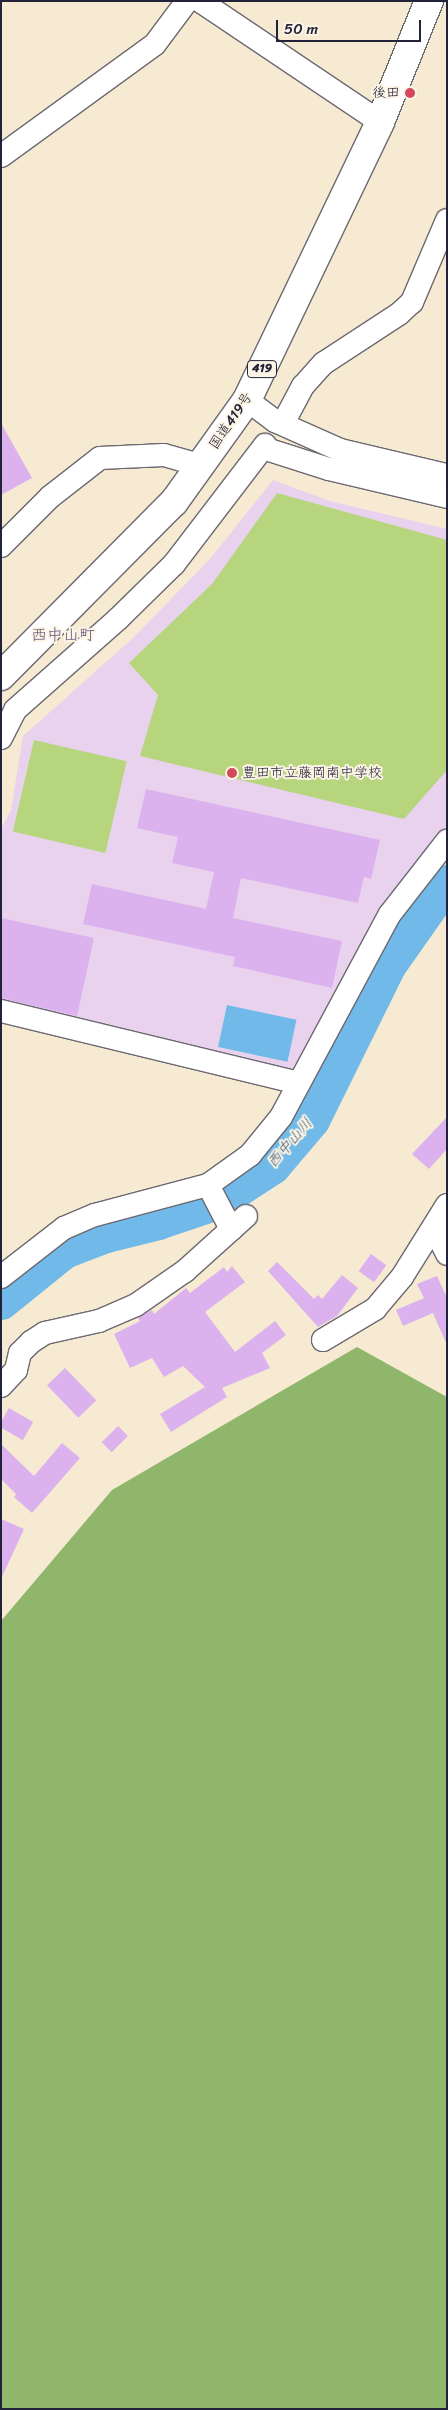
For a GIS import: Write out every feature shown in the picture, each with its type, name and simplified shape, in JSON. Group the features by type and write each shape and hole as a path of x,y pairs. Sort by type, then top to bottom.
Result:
{"highway":[{"name":"国道419号","path":"1,676 174,502 247,400 380,122 429,1"}],"street":[{"path":"1,156 155,44 187,1"},
{"path":"200,1 380,122"},
{"path":"288,414 303,386 324,363 399,314 412,302 447,220"},
{"path":"247,400 275,422 340,450 447,475"},
{"path":"1,738 15,710 119,618 174,564 264,446 329,470 447,497"},
{"path":"1,546 50,497 100,458 164,455 200,465"},
{"path":"1,1277 64,1228 95,1215 210,1189 250,1155 281,1117 390,914 447,841"},
{"path":"1,1011 298,1083"},
{"path":"1,1386 16,1370 20,1353 31,1342 45,1333 99,1321 136,1305 185,1271 235,1222 210,1189"},
{"path":"323,1340 375,1309 402,1277 434,1228 447,1204"},
{"path":"434,1228 447,1254"}],"shaded area":[{"name":"豊田市立藤岡南中学校","path":"273,480 330,501 447,529 447,829 430,847 293,1074 1,1005 1,829 11,810 23,736 133,638 210,559"}],"green space":[{"path":"277,493 447,540 447,770 404,819 140,756 158,695 129,663 212,584"},
{"path":"34,740 127,761 105,853 13,832"},
{"path":"357,1347 447,1397 447,2409 1,2409 1,1621 112,1490"}],"water":[{"path":"227,1005 296,1020 288,1062 218,1047"}],"building":[{"path":"1,423 32,478 1,495"},
{"path":"146,789 380,840 371,879 364,877 358,903 241,878 233,918 342,941 332,988 233,966 235,957 83,924 92,884 206,909 214,872 172,863 178,837 137,828"},
{"path":"1,918 94,938 77,1016 1,998"},
{"path":"447,1117 447,1149 429,1169 412,1154"},
{"path":"371,1254 386,1265 374,1282 359,1271"},
{"path":"277,1262 314,1299 318,1295 322,1299 342,1275 358,1288 337,1316 318,1327 268,1271"},
{"path":"232,1266 245,1282 205,1312 235,1352 275,1321 286,1335 262,1353 270,1368 222,1388 227,1397 171,1432 160,1414 205,1387 183,1366 164,1377 152,1358 130,1368 114,1334 140,1321 138,1318 152,1310 154,1314 186,1288 190,1293 224,1267 227,1272"},
{"path":"437,1276 447,1298 447,1345 433,1313 403,1326 396,1310 424,1298 417,1284"},
{"path":"65,1368 96,1400 78,1418 47,1385"},
{"path":"9,1408 33,1422 23,1440 1,1428 1,1422"},
{"path":"118,1426 128,1436 112,1452 102,1442"},
{"path":"62,1443 80,1458 32,1513 14,1497 16,1494 1,1479 1,1444 34,1476"},
{"path":"1,1519 24,1529 1,1579"}],"waterway":[{"name":"西中山川","path":"1,1302 64,1251 106,1235 158,1222 220,1201 273,1166 312,1120 388,966 447,882"}],"place":[{"name":"後田","path":"410,93"},
{"name":"豊田市立藤岡南中学校","path":"232,773"}],"district":[{"name":"西中山町","path":"63,635"}]}
